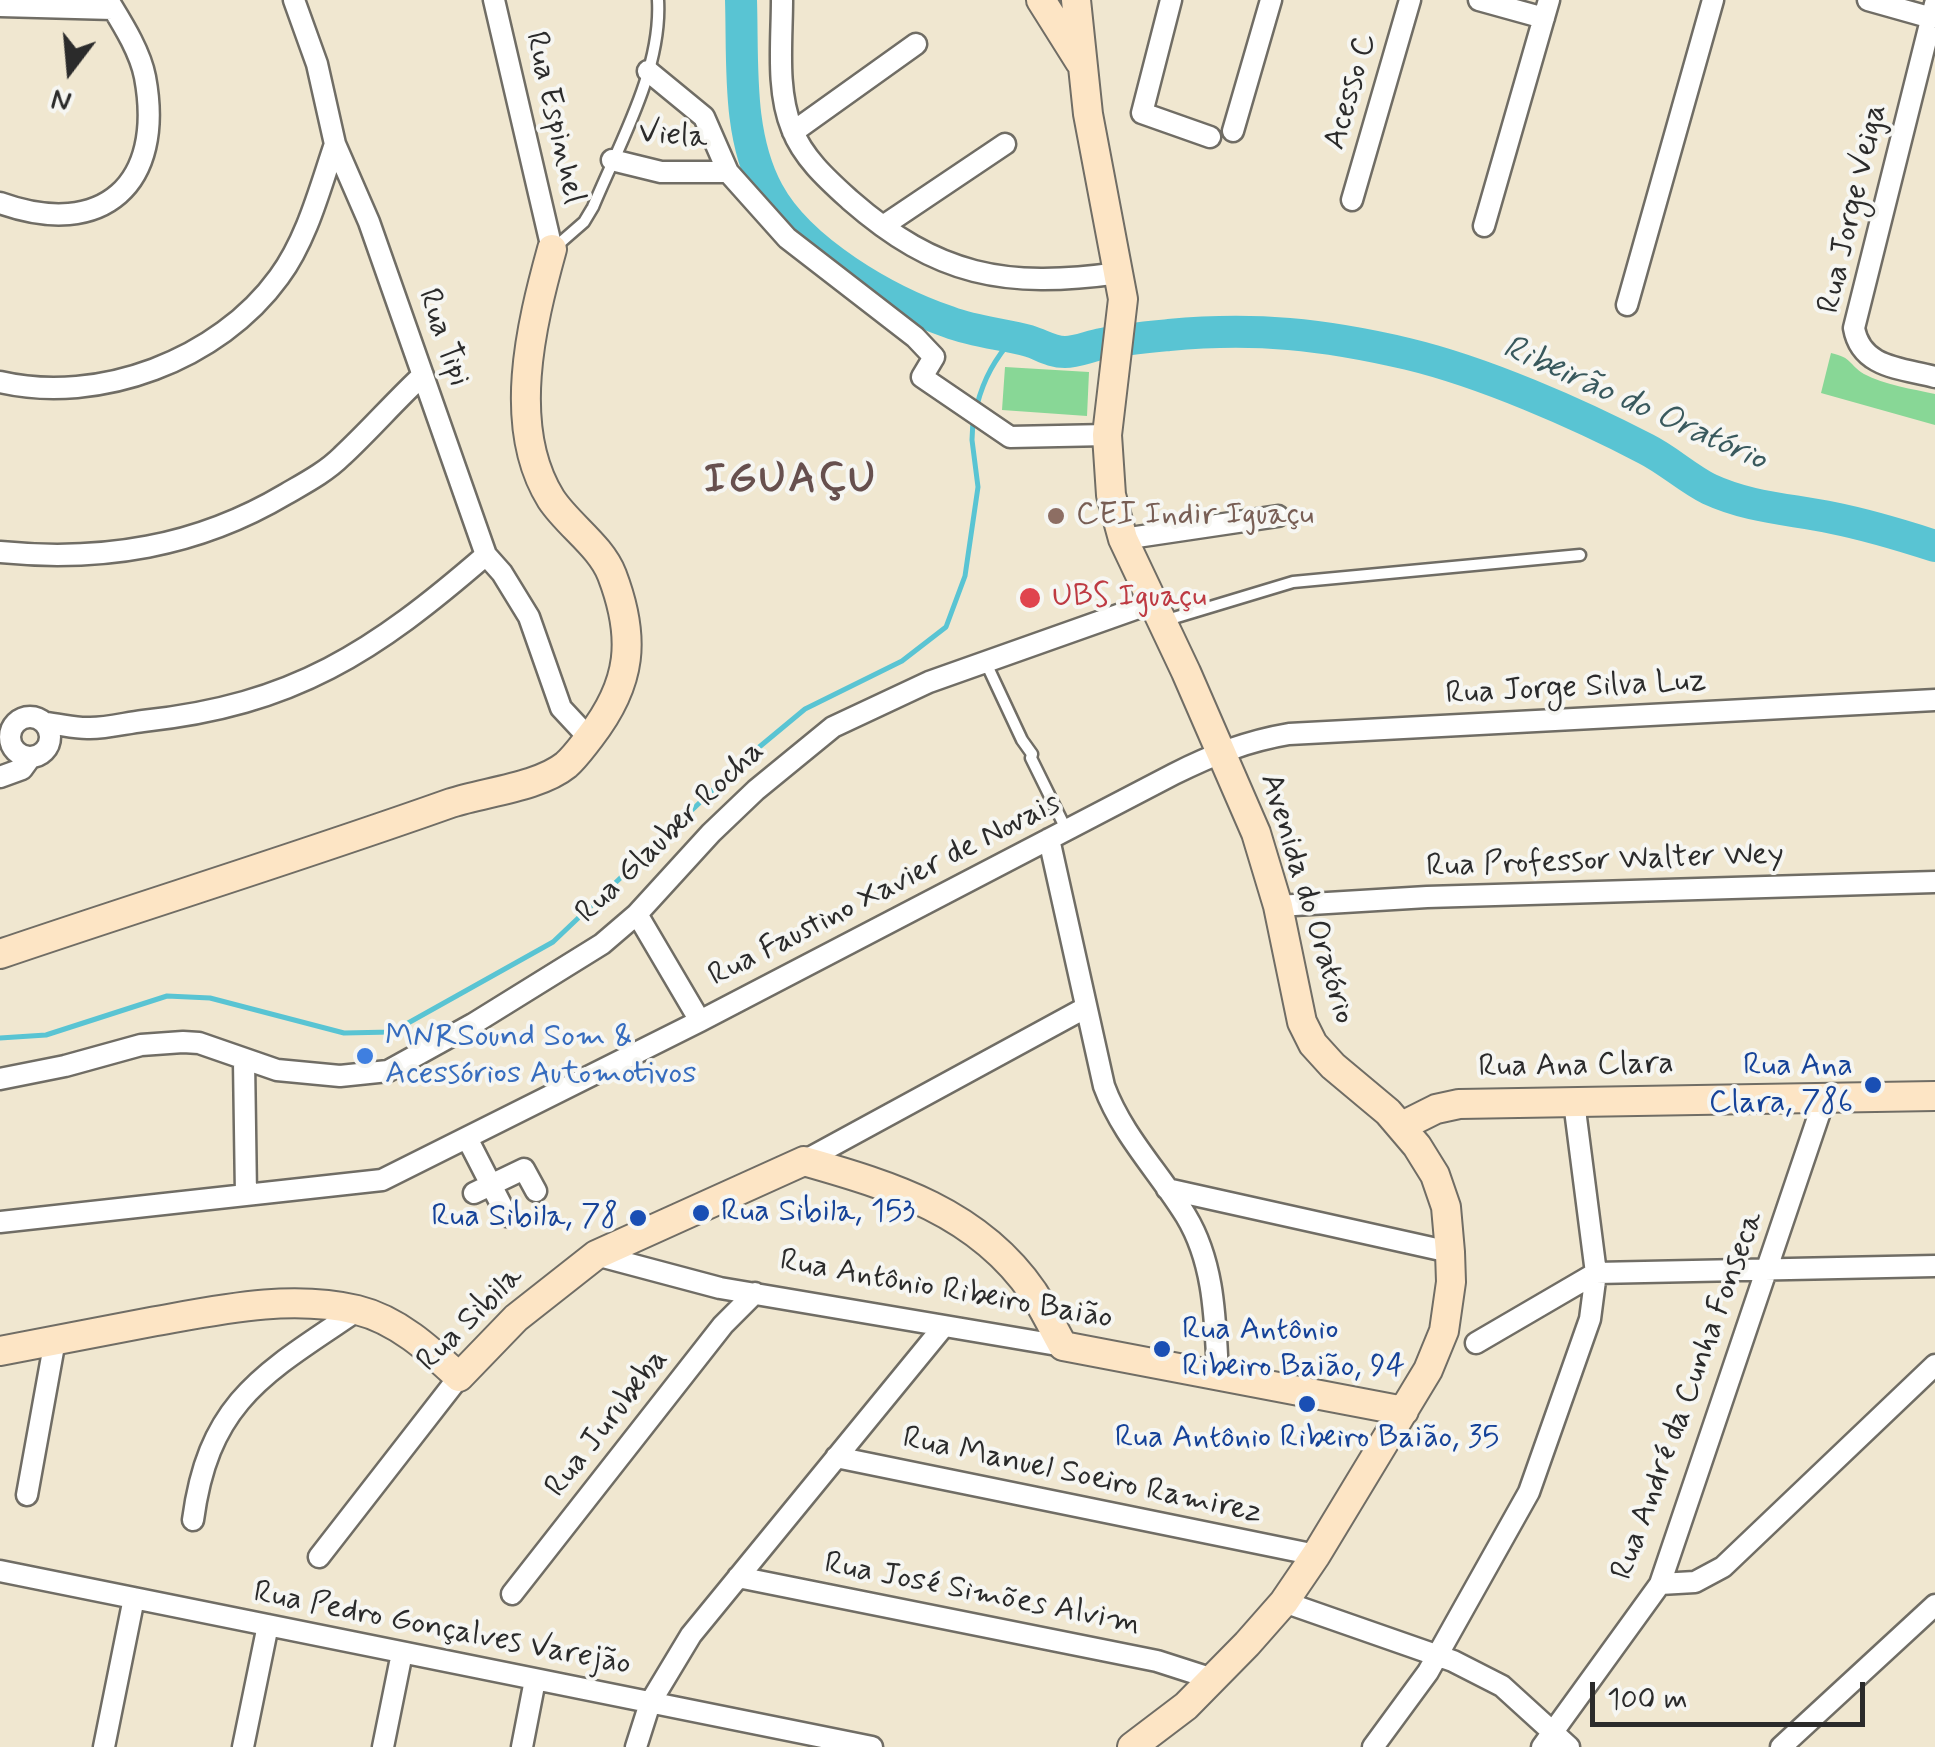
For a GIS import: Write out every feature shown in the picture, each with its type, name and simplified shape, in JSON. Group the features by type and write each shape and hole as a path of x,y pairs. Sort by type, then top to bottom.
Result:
{"street":[{"name":"Rua Tipi","path":"294,0 313,50 335,144 370,222 486,556 502,573 529,617 561,708 590,738"},
{"name":"Rua Espinhel","path":"494,0 552,250"},
{"path":"782,0 784,95 793,132 828,180 882,226 919,251 963,269 1014,278 1075,278 1121,286"},
{"path":"1041,0 1081,64"},
{"name":"Avenida do Oratório","path":"1076,0 1081,64 1121,286 1108,428 1111,495 1122,539 1256,832 1278,906 1302,1022 1313,1044 1333,1066 1402,1126 1435,1175 1446,1207 1451,1282 1444,1331 1428,1370 1284,1602 1186,1706 1132,1747"},
{"path":"1171,0 1142,114 1210,137"},
{"path":"1234,130 1270,0"},
{"name":"Acesso C","path":"1352,200 1410,0"},
{"path":"1480,0 1546,9 1484,226"},
{"path":"1626,305 1713,0"},
{"path":"1868,0 1933,11"},
{"path":"0,6 111,4 145,74 148,131 135,174 106,204 70,216 38,214 0,203"},
{"name":"Rua Jorge Veiga","path":"1933,11 1854,328 1863,353 1878,362 1935,377"},
{"path":"793,132 916,44"},
{"path":"648,71 704,118 728,172 787,238 915,337 934,357 922,377 1010,437 1108,428"},
{"path":"0,382 45,389 134,377 211,340 252,307 278,278 299,243 335,144"},
{"path":"882,226 1006,144"},
{"name":"Viela","path":"612,160 662,172 728,172"},
{"path":"0,954 458,801 541,778 564,767 590,738 620,688 628,660 628,629 610,568 561,514 542,484 532,449 526,408 532,334 552,250"},
{"path":"0,552 49,557 163,546 255,513 320,474 424,375"},
{"path":"1122,539 1278,516"},
{"path":"0,714 89,728 222,708 271,696 323,674 393,632 486,556"},
{"name":"Rua Glauber Rocha","path":"0,1079 160,1042 199,1043 277,1070 340,1076 388,1071 602,944 637,914 712,832 812,742 878,704 986,663 1156,612"},
{"name":"Rua Jorge Silva Luz","path":"1222,751 1252,740 1290,734 1935,700"},
{"path":"0,764 13,726 22,718"},
{"path":"0,777 22,769 38,754 51,737 45,723"},
{"path":"7,739 18,754 38,754 89,728"},
{"name":"Rua Faustino Xavier de Novais","path":"0,1222 382,1180 1222,751"},
{"path":"1058,835 1085,1008 1112,1107 1188,1219 1203,1253 1212,1288 1218,1374"},
{"name":"Rua Professor Walter Wey","path":"1278,906 1447,896 1935,882"},
{"path":"637,914 700,1020"},
{"path":"804,1161 1085,1008"},
{"path":"244,1061 246,1195"},
{"name":"Rua Ana Clara","path":"1402,1126 1436,1108 1459,1104 1935,1096"},
{"name":"Rua André da Cunha Fonseca","path":"1548,1740 1660,1584 1824,1097"},
{"path":"1373,1747 1437,1656 1529,1492 1590,1320 1596,1273 1574,1102"},
{"path":"467,1138 482,1189 507,1216"},
{"path":"804,1161 885,1184 968,1225 1002,1254 1033,1292 1063,1346"},
{"name":"Rua Sibila","path":"320,1557 459,1377 516,1318 596,1256 804,1161"},
{"path":"482,1189 524,1169 536,1191"},
{"path":"1168,1190 1450,1252"},
{"name":"Rua Antônio Ribeiro Baião","path":"596,1256 720,1288 1063,1346 1404,1411"},
{"path":"1476,1343 1596,1273 1935,1266"},
{"name":"Rua Jurubeba","path":"512,1594 723,1325 756,1293"},
{"path":"0,1351 268,1303 358,1310 418,1339 459,1377"},
{"path":"193,1520 206,1458 228,1412 300,1349 358,1310"},
{"path":"636,1747 650,1703 691,1634 944,1326"},
{"path":"26,1495 55,1340"},
{"path":"1660,1584 1695,1582 1723,1567 1935,1365"},
{"name":"Rua Manuel Soeiro Ramirez","path":"836,1457 1316,1555"},
{"name":"Rua Pedro Gonçalves Varejão","path":"0,1571 872,1747"},
{"name":"Rua José Simões Alvim","path":"738,1577 1158,1661 1213,1679"},
{"path":"104,1747 134,1598"},
{"path":"1284,1602 1437,1656 1502,1686 1548,1740 1569,1747"},
{"path":"1782,1747 1935,1605"},
{"path":"243,1747 268,1626"},
{"path":"383,1747 402,1652"},
{"path":"522,1747 535,1680"}],"lane":[{"path":"552,250 584,222 612,160 648,71 659,15 658,0"},
{"path":"1156,612 1293,582 1580,555"},
{"path":"986,663 1032,754 1058,835"}],"green space":[{"path":"1831,353 1847,359 1872,378 1935,394 1935,425 1821,393"},
{"path":"1005,367 1089,372 1087,416 1002,410"}],"waterway":[{"name":"Ribeirão do Oratório","path":"741,0 746,123 768,192 782,214 823,254 873,287 925,313 1060,352 1135,338 1260,332 1347,341 1408,354 1498,382 1560,408 1646,449 1701,485 1724,495 1859,524 1935,546"},
{"path":"977,405 991,369 1013,338"},
{"path":"0,1038 46,1035 167,996 210,998 344,1033 392,1032 553,942 752,753 805,709 902,661 946,627 965,576 978,487 973,420"}],"place":[{"name":"CEI Indir Iguaçu","path":"1056,516"},
{"name":"UBS Iguaçu","path":"1030,598"},
{"name":"MNRSound Som & Acessórios Automotivos","path":"365,1056"},
{"name":"Rua Ana Clara, 786","path":"1873,1085"},
{"name":"Rua Sibila, 153","path":"701,1213"},
{"name":"Rua Sibila, 78","path":"638,1218"},
{"name":"Rua Antônio Ribeiro Baião, 94","path":"1162,1349"},
{"name":"Rua Antônio Ribeiro Baião, 35","path":"1307,1404"}],"district":[{"name":"IGUAÇU","path":"791,482"}]}
